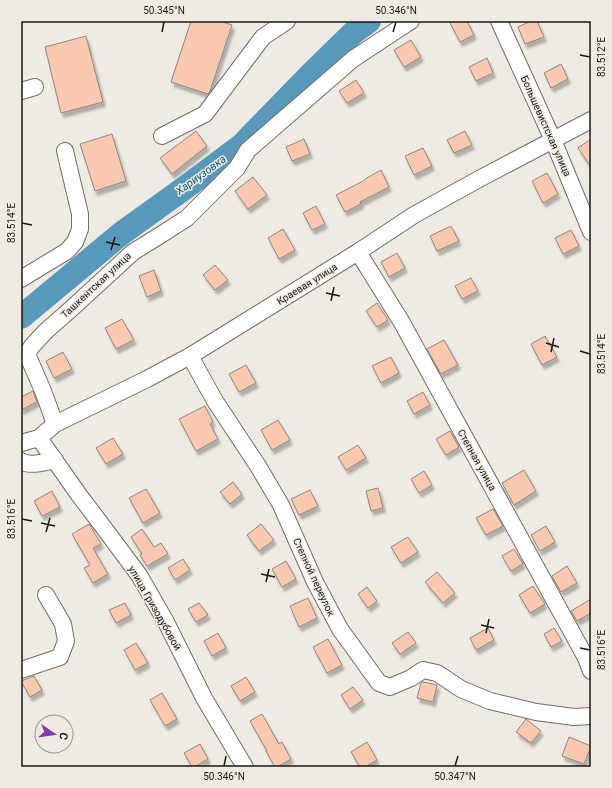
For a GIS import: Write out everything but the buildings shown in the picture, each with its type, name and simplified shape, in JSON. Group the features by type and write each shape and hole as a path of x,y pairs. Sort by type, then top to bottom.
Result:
{"street":[{"path":"162,136 205,114 263,36 287,21"},
{"name":"Ташкентская улица","path":"55,424 27,354 32,346 46,331 133,252 187,218 237,168 248,150 353,59 411,21"},
{"name":"Большевистская улица","path":"499,21 553,140 591,232"},
{"name":"Краевая улица","path":"21,443 39,438 55,424 190,356 358,252 414,215 591,120"},
{"path":"21,279 67,251 75,242 80,229 80,214 65,151"},
{"name":"Степная улица","path":"358,252 404,328 586,658 591,671"},
{"name":"Степной переулок","path":"190,356 216,401 281,505 314,582 340,630 379,683 390,687 411,678 423,670 437,673 462,689 490,701 536,712 574,717 591,716"},
{"name":"улица Гризодубовой","path":"39,438 79,496 139,575 166,622 204,698 244,767"},
{"path":"21,461 25,464 31,464 55,460"},
{"path":"21,670 60,657 66,641 63,624 46,595"}],"waterway":[{"name":"Хариузовка","path":"21,317 122,233 242,145 354,32 369,21"}]}
